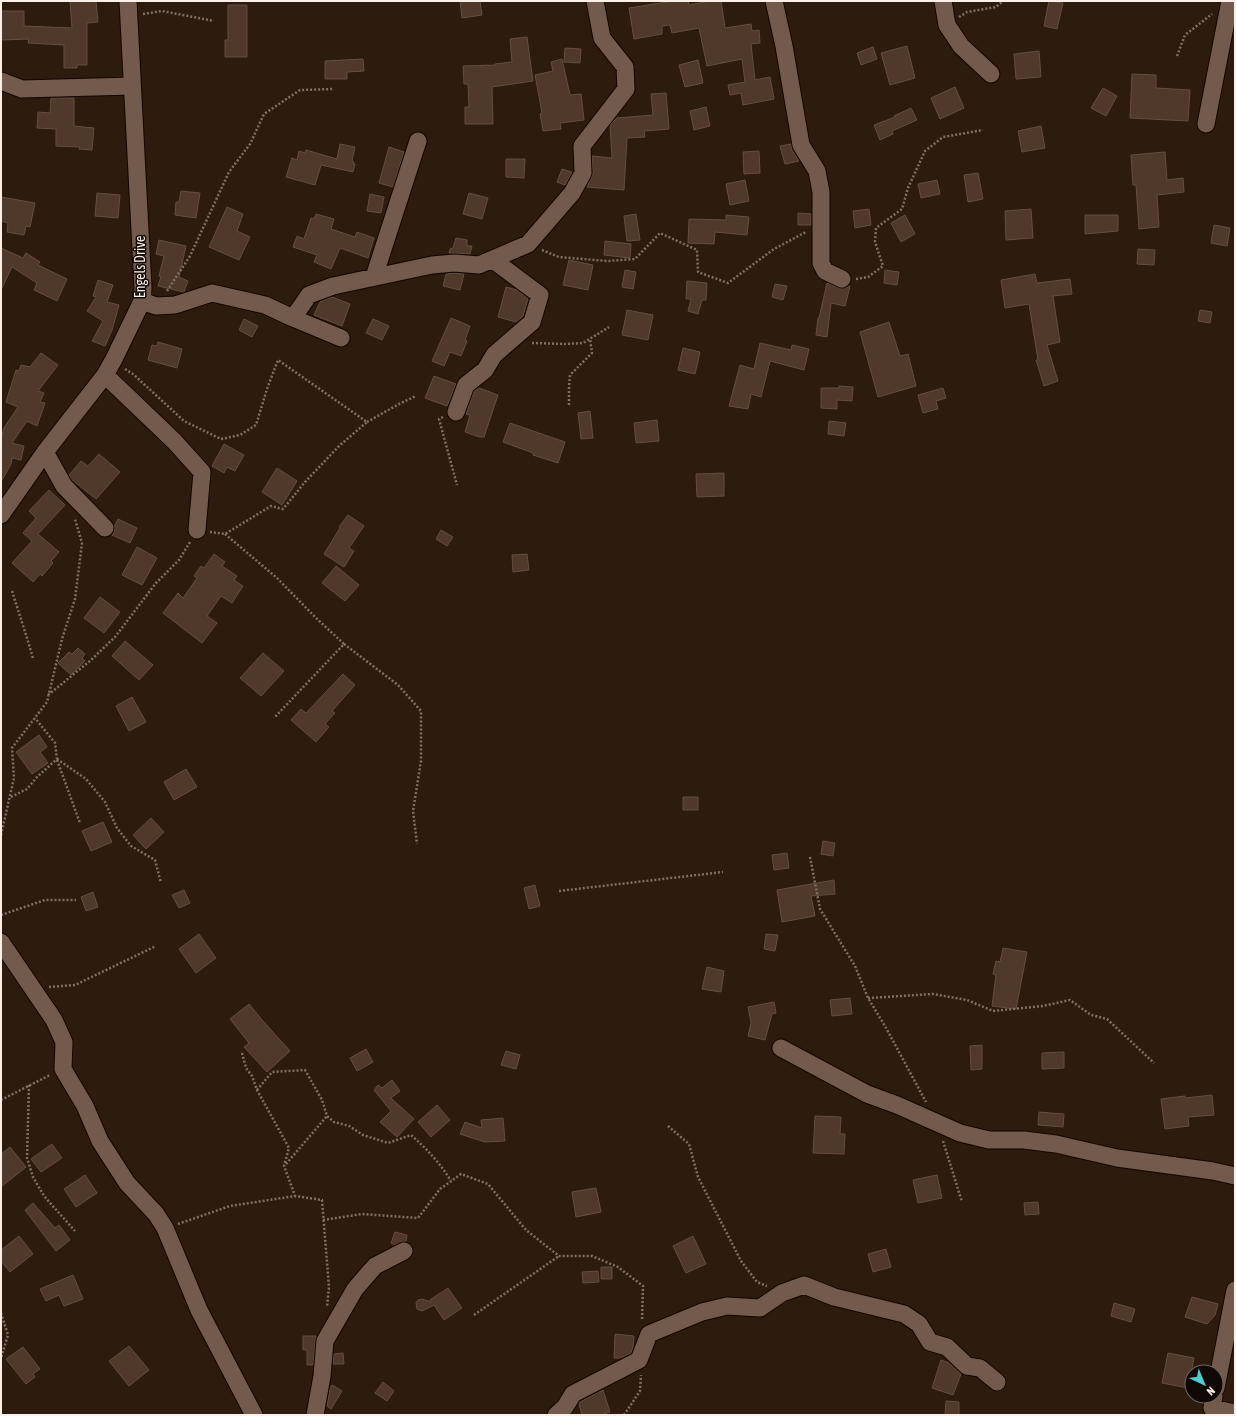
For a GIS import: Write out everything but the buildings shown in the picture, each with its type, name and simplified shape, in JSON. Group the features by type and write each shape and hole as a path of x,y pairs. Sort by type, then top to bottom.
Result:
{"street":[{"path":"293,318 310,295 333,286 432,264 479,265 528,244 572,193 583,173 582,146 626,89 624,67 602,38 595,1"},
{"path":"774,1 784,46 801,146 817,171 821,192 821,263 825,271 842,279"},
{"path":"943,1 947,25 961,46 991,74"},
{"path":"1206,124 1230,1"},
{"name":"Engels Drive","path":"1,515 45,452 105,375 149,304 143,288 128,8"},
{"path":"1,81 22,89 132,86"},
{"path":"374,277 418,141"},
{"path":"456,412 466,385 485,370 494,355 532,322 540,295 493,260"},
{"path":"149,304 175,305 212,293 265,305 341,338"},
{"path":"105,375 174,441 202,472 198,530"},
{"path":"45,452 64,486 105,528"},
{"path":"1,942 54,1020 64,1042 63,1069 85,1106 100,1140 127,1183 156,1214 165,1228 199,1310 254,1415"},
{"path":"781,1048 867,1094 897,1105 960,1133 989,1140 1030,1141 1056,1144 1117,1158 1214,1171 1235,1176"},
{"path":"315,1415 322,1376 325,1341 355,1289 375,1266 404,1251"},
{"path":"556,1415 565,1407 573,1394 639,1360 649,1334 702,1312 727,1306 760,1308 782,1293 804,1285 834,1297 904,1314 919,1324 930,1342 947,1346 966,1366 980,1368 997,1382"},
{"path":"1221,1364 1235,1290"},
{"path":"1213,1404 1212,1408 1235,1413"}],"path":[{"path":"947,25 968,12 996,7 1003,1"},
{"path":"128,8 162,11 214,21"},
{"path":"1177,56 1185,35 1213,14"},
{"path":"149,304 190,256 229,172 250,144 264,114 300,90 334,89"},
{"path":"842,279 868,277 884,266 875,242 876,228 902,209 908,188 925,151 943,137 983,130"},
{"path":"528,244 559,257 607,261 635,259 660,233 697,250 698,272 728,283 774,249 815,227 820,221"},
{"path":"528,344 534,342 565,344 583,343 609,327"},
{"path":"569,405 570,376 592,353 590,339"},
{"path":"114,359 133,374 184,421 222,439 240,435 256,425 278,360 367,422"},
{"path":"225,534 271,506 283,510 305,482 339,446 367,422 416,396"},
{"path":"456,412 439,419 456,485"},
{"path":"1,835 11,797 14,778 12,748 46,702 62,639 75,599 82,543 73,515"},
{"path":"48,695 90,661 115,637 156,583 179,560 198,530 225,534 277,578 344,644 398,685 421,712 420,761 412,811 417,844"},
{"path":"12,591 28,638 33,658"},
{"path":"274,718 344,644"},
{"path":"35,718 55,743 57,759 80,823"},
{"path":"11,797 27,789 37,777 57,759"},
{"path":"57,759 86,779 105,802 117,828 131,846 154,860 161,883"},
{"path":"810,857 820,909 855,966 868,998 885,1026 937,1122 962,1202"},
{"path":"559,891 723,872"},
{"path":"1,915 45,900 76,900"},
{"path":"30,985 51,987 75,985 156,946"},
{"path":"868,998 933,994 967,1000 993,1011 1043,1006 1070,1000 1091,1015 1107,1019 1154,1062"},
{"path":"242,1053 246,1068 252,1076 257,1090 289,1148 284,1166 295,1196"},
{"path":"1,1100 63,1069"},
{"path":"257,1090 272,1072 305,1070 322,1100 327,1116 334,1122 349,1126 363,1135 388,1143 410,1136 427,1149 452,1181"},
{"path":"29,1085 27,1158 33,1177 44,1196 75,1231"},
{"path":"284,1166 327,1116"},
{"path":"668,1126 689,1144 698,1177 741,1261 757,1282 782,1293"},
{"path":"323,1220 362,1214 418,1218 440,1189 461,1174 488,1184 526,1230 559,1256"},
{"path":"165,1228 230,1206 295,1196 322,1200 329,1287 326,1309 332,1329"},
{"path":"474,1315 559,1256 592,1256 618,1267 643,1286 642,1322 649,1334"},
{"path":"1,1313 8,1334 1,1358"},
{"path":"624,1415 640,1391 641,1378 639,1360"}]}
